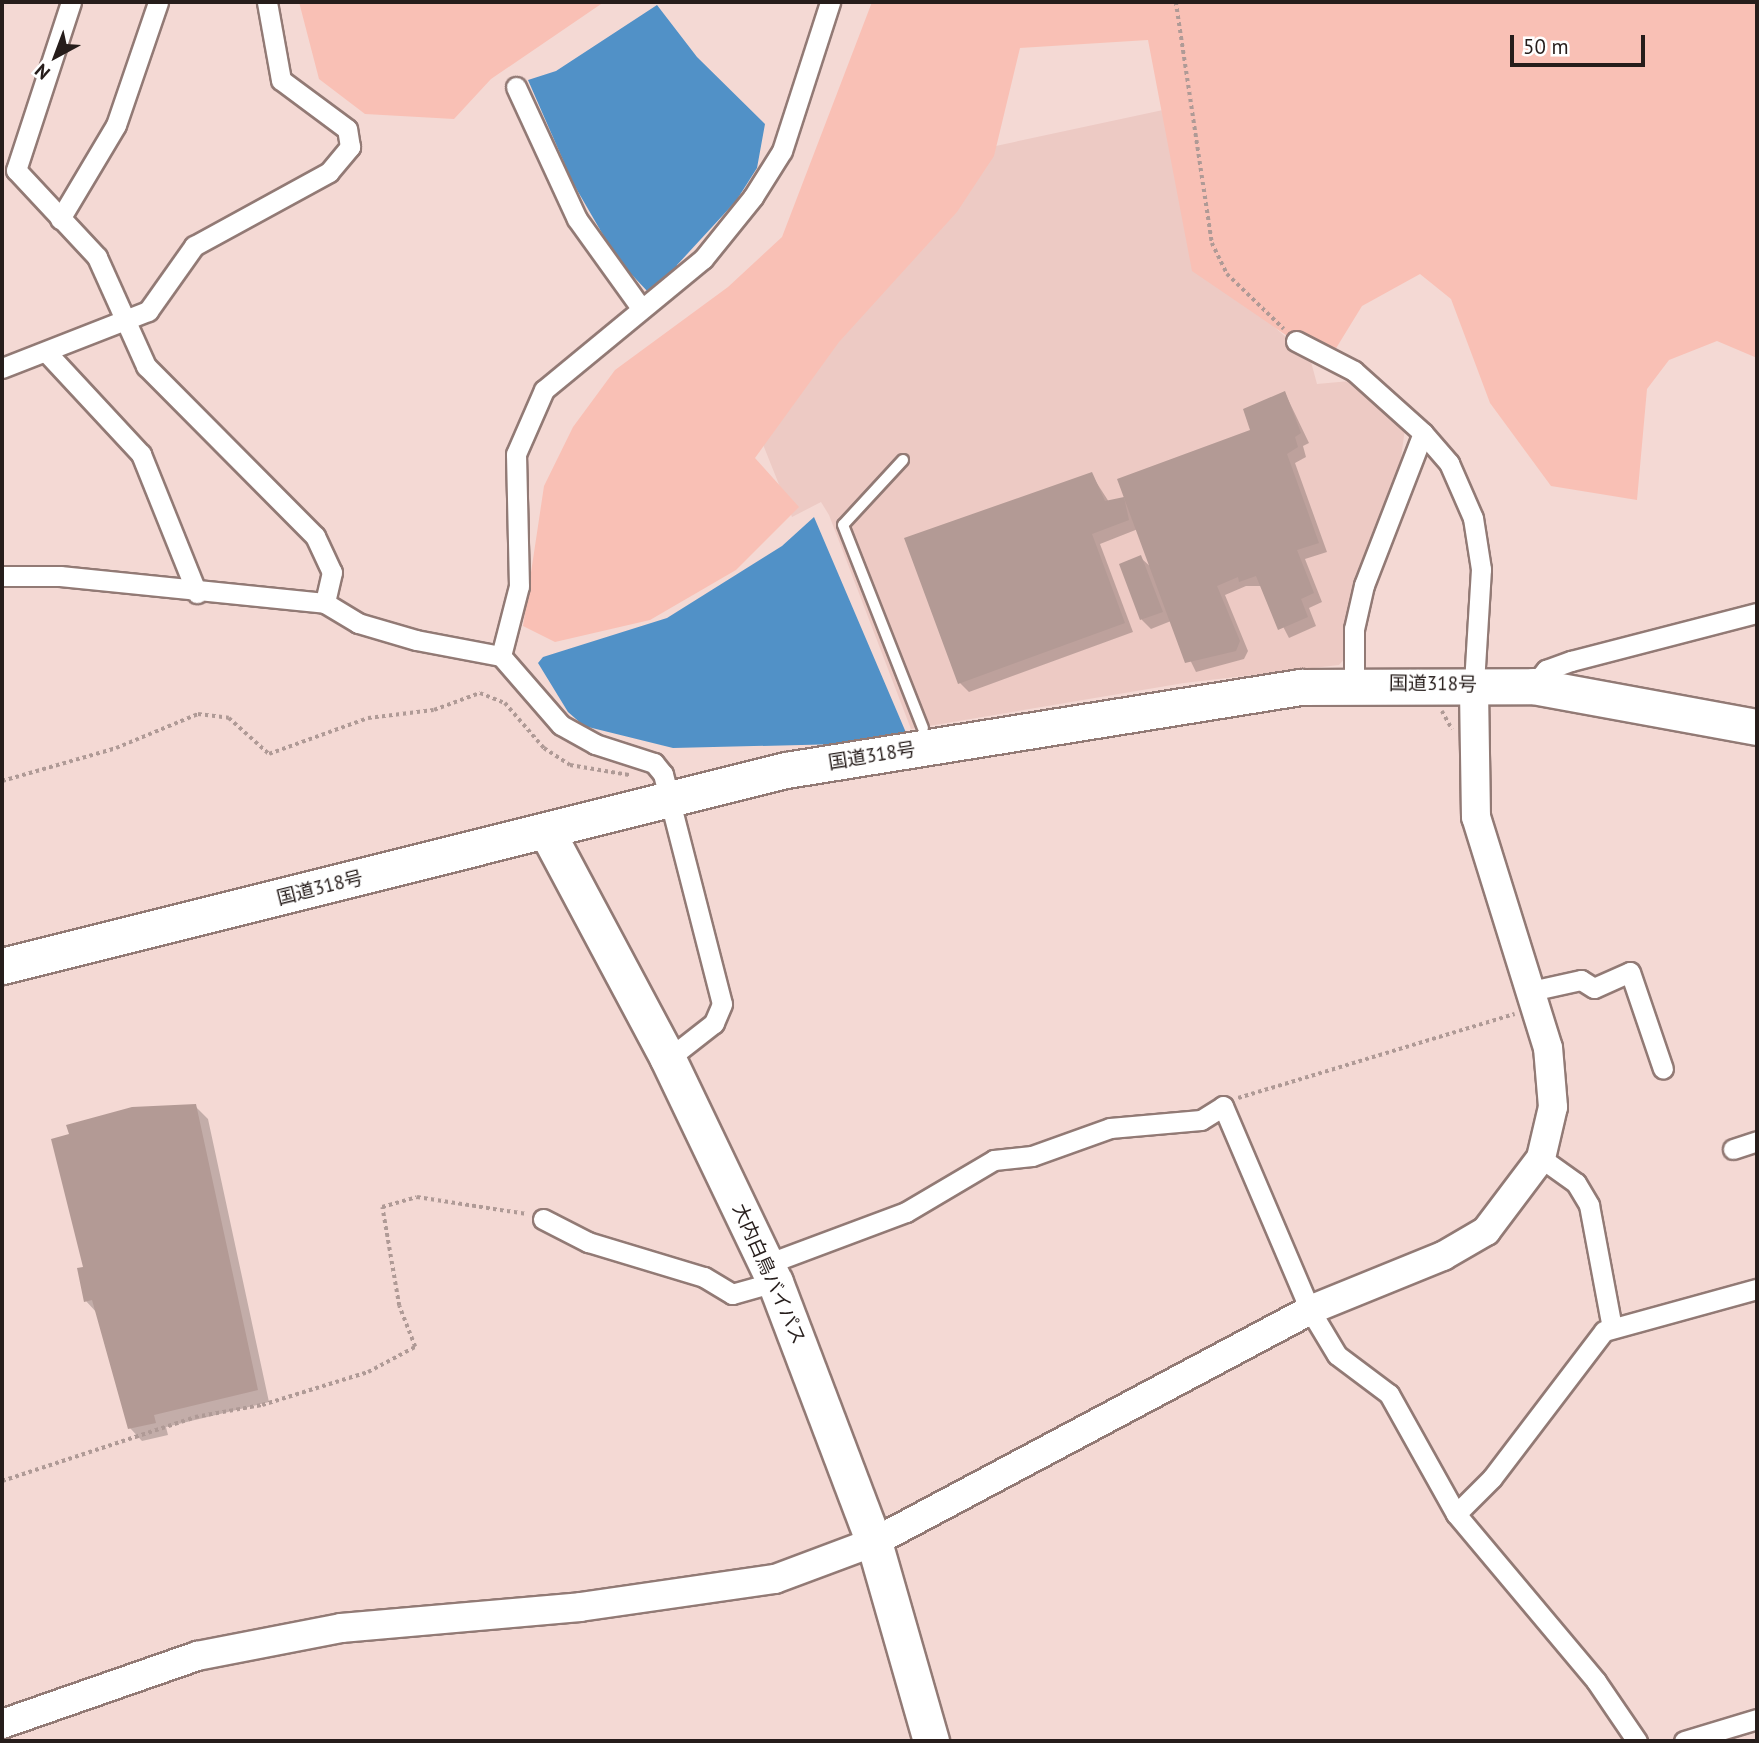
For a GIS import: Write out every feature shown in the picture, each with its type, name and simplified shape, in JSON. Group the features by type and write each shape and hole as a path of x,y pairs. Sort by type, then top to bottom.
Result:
{"highway":[{"name":"国道318号","path":"2,967 547,832 665,787 925,737 1354,683 1533,686 1757,727"},
{"name":"大内白鳥バイパス","path":"547,832 668,1059 771,1273 874,1542 931,1741"}],"street":[{"path":"71,2 16,170 97,257 146,366 315,536 332,572 325,603"},
{"path":"60,219 116,125 158,2"},
{"path":"2,368 48,354 127,319 155,303 194,246 329,172 350,147 346,129 281,80 267,2"},
{"path":"501,656 519,586 516,454 544,390 569,364 703,259 761,185 782,151 830,2"},
{"path":"516,86 577,219 641,308"},
{"path":"2,1724 197,1656 341,1628 721,1590 775,1579 874,1542 1310,1310 1443,1256 1486,1231 1541,1158 1553,1107 1548,1048 1526,1000 1476,817 1474,684 1481,569 1473,518 1448,463 1423,433 1354,371 1296,341"},
{"path":"48,354 141,454 197,593"},
{"path":"1354,683 1354,629 1364,585 1423,433"},
{"path":"2,576 60,576 197,593 325,603 358,623 416,640 501,656 561,725 595,744 636,753 665,787 722,1004 714,1023 668,1059"},
{"path":"1533,686 1546,670 1571,661 1757,614"},
{"path":"1526,1000 1581,980 1594,988 1630,972 1663,1069"},
{"path":"543,1219 588,1242 704,1277 733,1294 771,1273 906,1212 994,1160 1032,1156 1110,1128 1201,1120 1223,1106 1310,1310 1337,1355 1389,1394 1456,1514 1637,1741"},
{"path":"1733,1149 1757,1141"},
{"path":"1541,1158 1576,1183 1589,1205 1612,1328"},
{"path":"1456,1514 1492,1478 1586,1347 1612,1328 1757,1289"},
{"path":"1684,1741 1757,1719"}],"lane":[{"path":"903,460 843,525 925,737"}],"path":[{"path":"1176,2 1212,243 1227,274 1296,341"},
{"path":"1432,683 1457,738"},
{"path":"2,781 116,748 198,714 229,718 269,754 368,718 434,710 480,693 505,703 544,748 570,765 665,787"},
{"path":"1223,1106 1253,1090 1478,1027 1526,1000"},
{"path":"2,1481 195,1417 262,1405 368,1372 415,1348 399,1306 383,1207 417,1197 496,1205 543,1219"}],"shaded area":[{"path":"299,2 604,2 491,79 454,119 365,114 319,79"},
{"path":"872,2 1757,2 1757,358 1717,341 1669,360 1647,389 1637,500 1551,486 1490,403 1451,299 1420,274 1362,306 1327,363 1192,271 1148,40 1020,48 994,156 957,212 839,342 755,458 799,507 736,570 650,620 555,642 523,626 544,486 573,427 615,370 728,287 782,237"},
{"path":"1177,107 1234,292 1310,358 1317,384 1350,381 1405,429 1399,472 1345,622 1347,656 1339,665 1184,683 911,729 829,515 821,502 792,517 758,432 963,153"}],"water":[{"path":"657,5 697,57 765,124 757,168 736,201 677,265 675,275 649,293 617,259 573,183 528,80 556,71"},
{"path":"814,517 907,735 841,744 673,748 584,726 568,712 538,663 543,657 667,618 782,546"}],"building":[{"path":"1285,391 1301,433 1295,437 1298,447 1287,454 1319,543 1297,550 1314,593 1301,599 1308,617 1278,630 1256,576 1239,582 1238,577 1217,586 1240,641 1236,651 1185,663 1117,479 1250,430 1243,409"},
{"path":"1092,472 1105,501 1124,497 1129,520 1092,534 1125,623 958,684 904,538"},
{"path":"1141,555 1163,612 1140,620 1119,564"},
{"path":"196,1104 258,1390 154,1415 156,1423 128,1429 92,1300 84,1302 77,1268 83,1267 51,1139 69,1134 66,1125 132,1107"}]}
